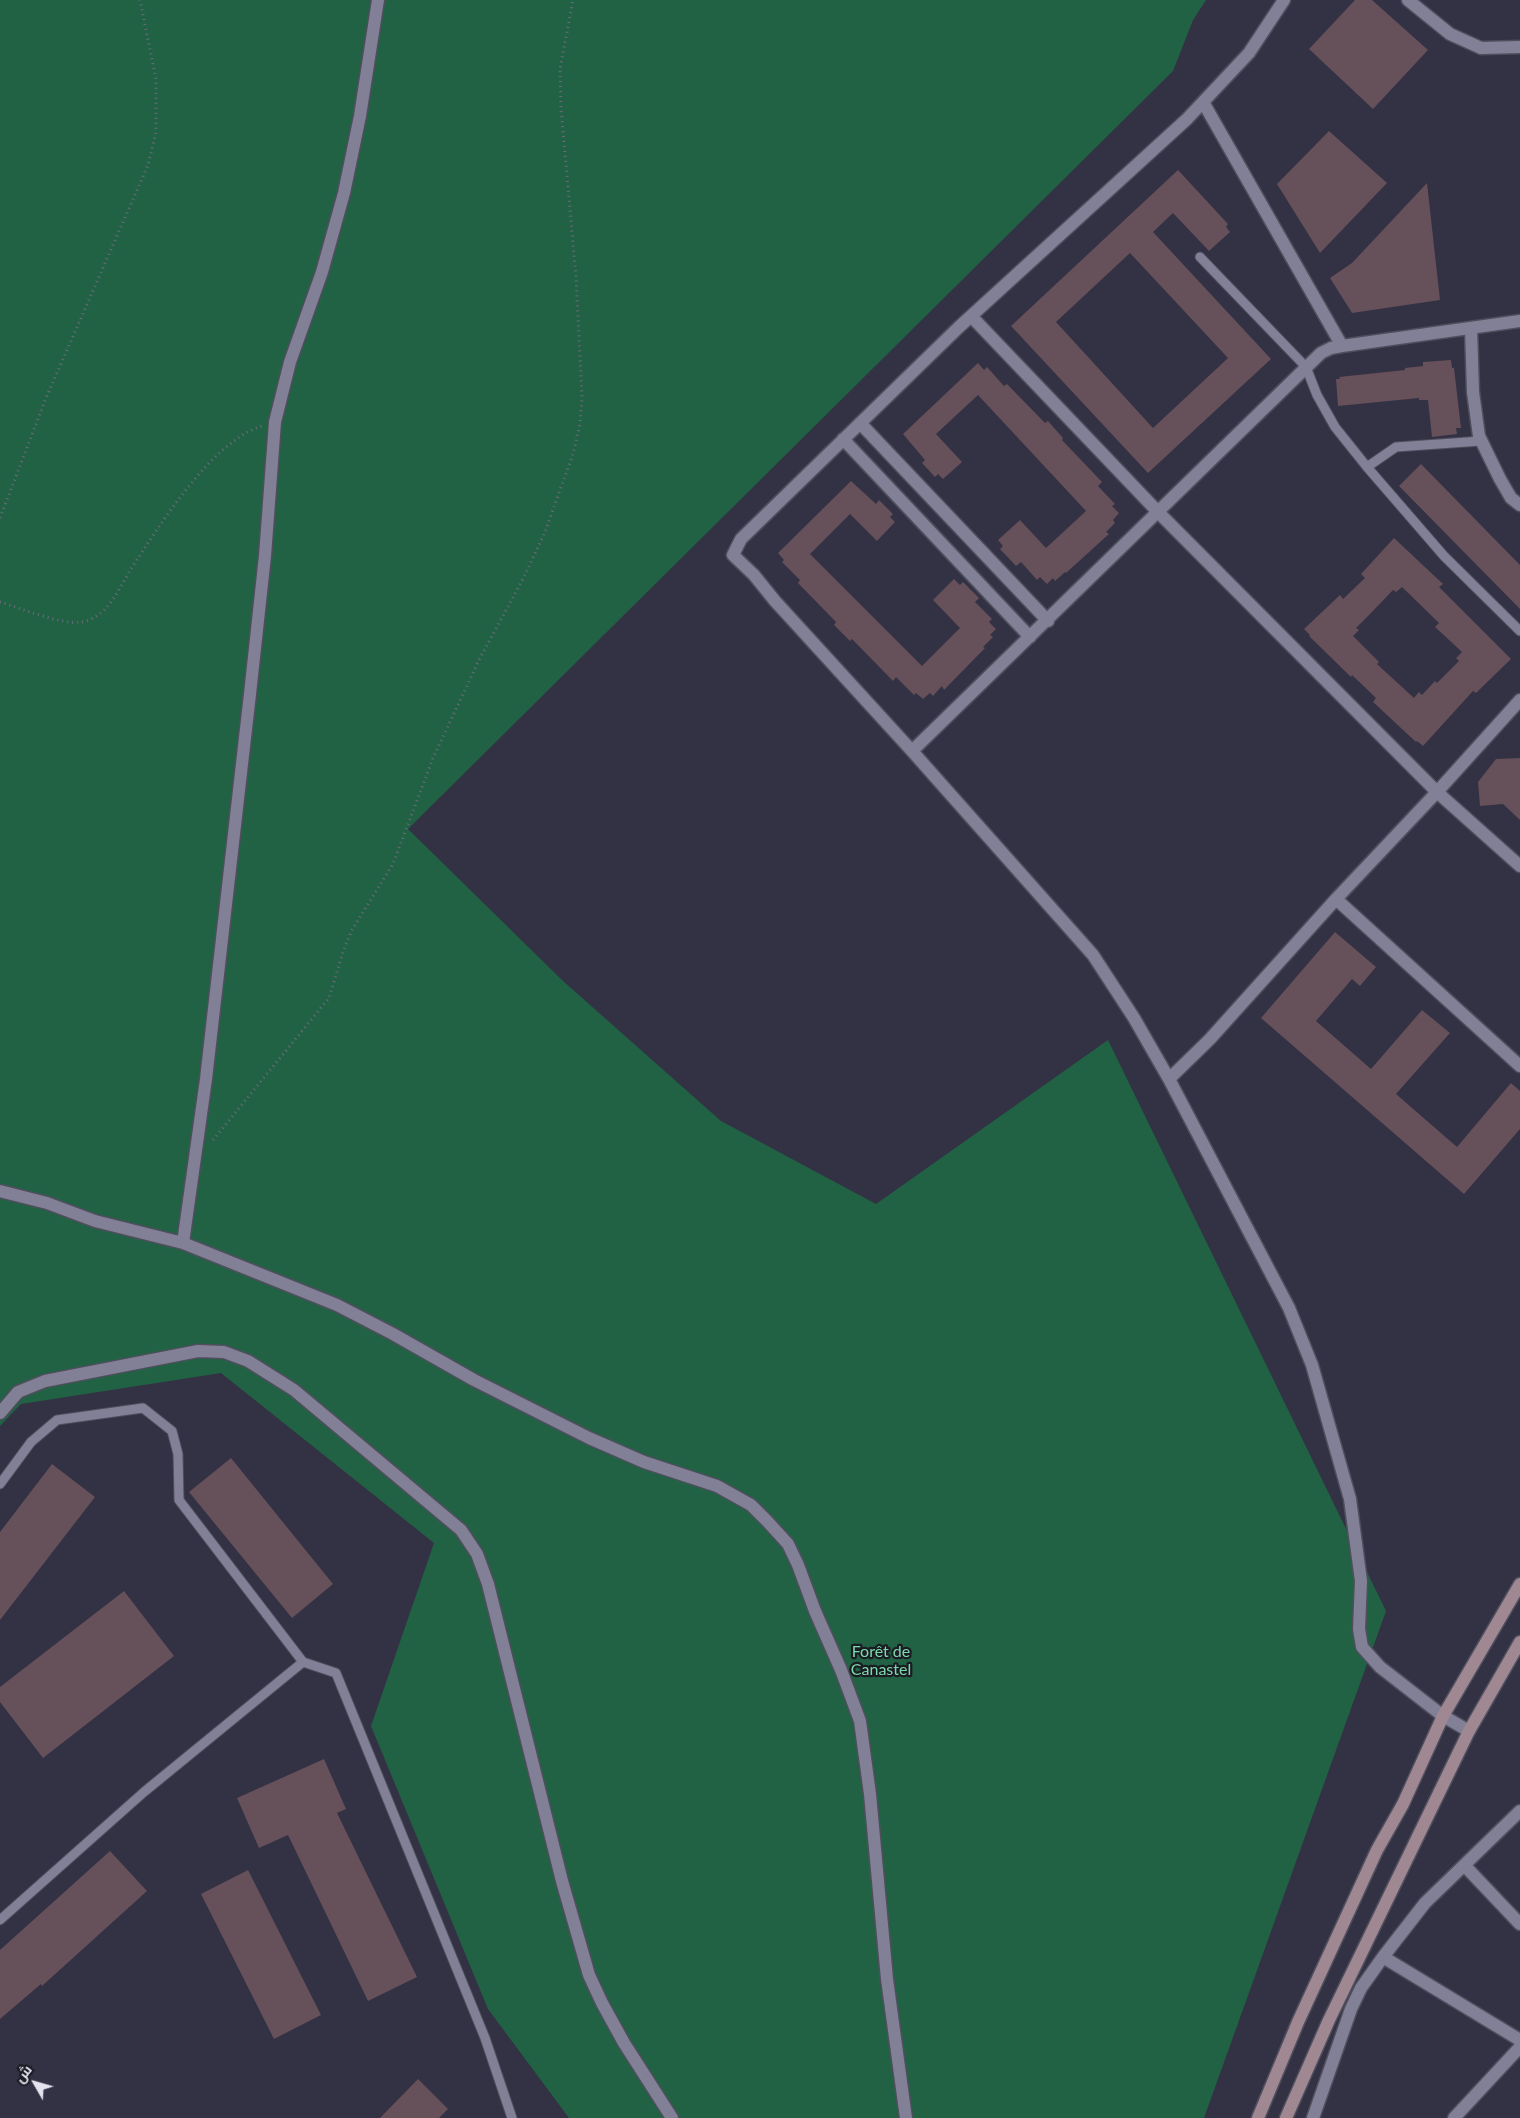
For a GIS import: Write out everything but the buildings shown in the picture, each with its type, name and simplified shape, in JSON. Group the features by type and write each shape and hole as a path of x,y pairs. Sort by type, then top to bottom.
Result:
{"main road":[{"path":"1258,2118 1298,2022 1377,1850 1402,1804 1443,1716 1520,1584"},
{"path":"1286,2118 1329,2020 1468,1732 1488,1694 1520,1642"}],"street":[{"path":"184,1243 206,1079 265,556 275,422 290,362 322,272 344,193 360,116 378,0"},
{"path":"1284,0 1249,53 1187,119 971,316 741,539 733,555 754,575 774,601 912,751 1093,954 1134,1018 1169,1079 1289,1308 1312,1365 1350,1500 1361,1581 1360,1630 1362,1647 1380,1668 1443,1716 1468,1732"},
{"path":"1408,0 1450,34 1481,48 1520,47"},
{"path":"1202,102 1342,346"},
{"path":"971,316 1159,513 1437,792 1520,866"},
{"path":"912,751 1159,513 1321,353 1331,348 1342,346 1520,321"},
{"path":"1471,328 1473,392 1481,441 1504,485 1512,498 1520,505"},
{"path":"860,423 1048,621"},
{"path":"843,440 1030,637"},
{"path":"962,565 978,548"},
{"path":"1169,1079 1210,1039 1520,700"},
{"path":"1336,899 1520,1066"},
{"path":"0,1191 47,1203 95,1221 184,1243 336,1305 393,1334 474,1380 589,1438 644,1462 717,1486 750,1505 788,1544 841,1670 860,1721 870,1794 887,1979 906,2118"},
{"path":"0,1413 18,1392 44,1381 198,1351 224,1352 248,1361 294,1390 462,1530 477,1554 488,1584 562,1881 589,1975 624,2043 672,2118"},
{"path":"1313,2118 1351,2009 1361,1988 1383,1956 1425,1903 1520,1811"},
{"path":"1464,1865 1520,1924"},
{"path":"1383,1956 1520,2040"},
{"path":"1454,2118 1520,2047"}],"lane":[{"path":"1200,257 1306,367 1317,395 1335,427 1367,467 1444,556 1520,631"},
{"path":"1367,467 1396,447 1481,441"},
{"path":"0,1484 31,1442 57,1420 143,1408 172,1431 178,1454 179,1500 303,1662 336,1673 485,2038 512,2118"},
{"path":"0,1920 144,1792 303,1662"}],"path":[{"path":"0,518 46,398 148,165 156,132 156,79 140,0"},
{"path":"194,1162 330,998 344,949 352,930 393,864 433,758 480,658 524,577 541,541 573,454 580,424 582,396 576,278 560,108 560,69 572,0"},
{"path":"0,602 70,622 82,622 94,618 106,609 149,541 181,497 217,456 230,443 250,430 275,422"}],"green space":[{"name":"Forêt de Canastel","path":"0,0 1206,0 1193,20 1173,71 408,829 563,981 721,1121 876,1204 1108,1040 1386,1611 1204,2118 569,2118 488,2009 371,1726 434,1543 221,1373 21,1404 0,1426"}]}
